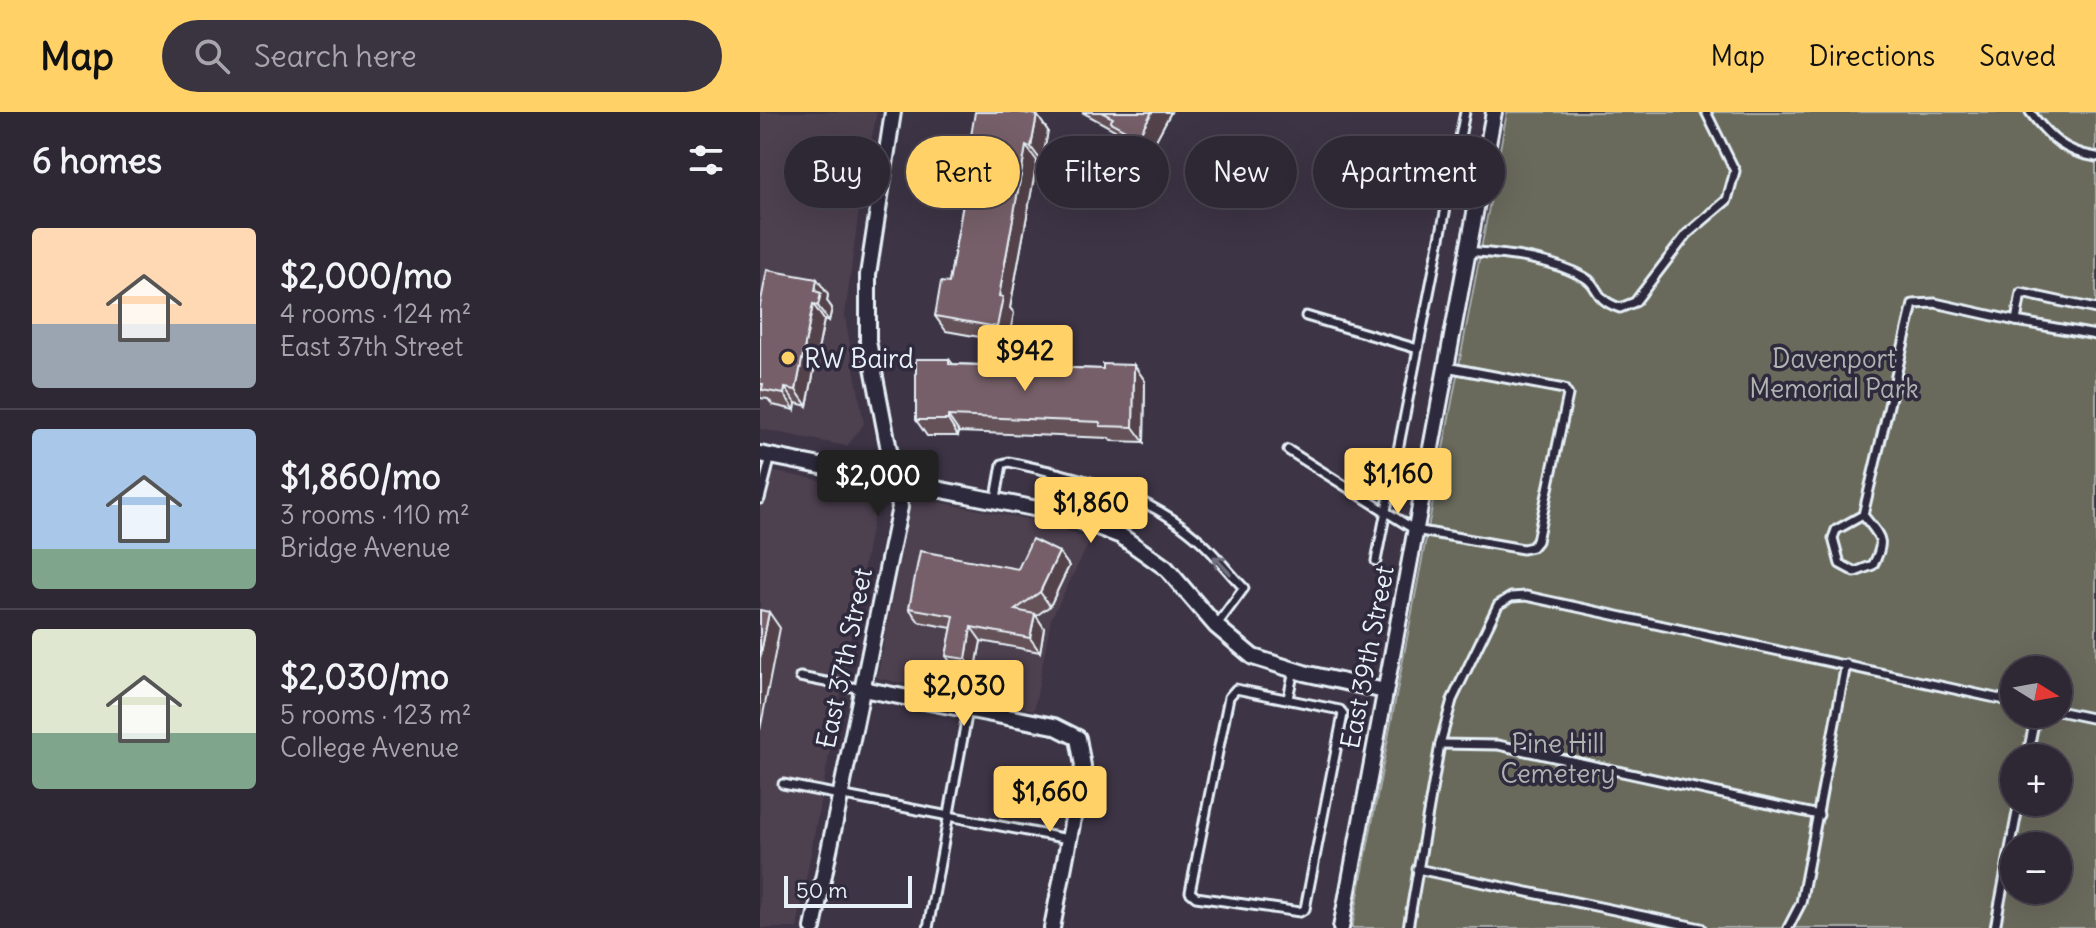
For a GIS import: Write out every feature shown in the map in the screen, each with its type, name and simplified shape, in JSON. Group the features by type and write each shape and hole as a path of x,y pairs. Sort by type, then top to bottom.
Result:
{"street":[{"name":"East 37th Street","path":"813,928 900,507 868,341 868,275 893,112"},
{"name":"East 39th Street","path":"1341,928 1494,112"},
{"path":"766,455 996,498 1063,514 1121,536 1166,568 1216,626 1253,657 1385,691"},
{"path":"862,689 1054,726 1078,738 1083,766 1052,928"}],"lane":[{"path":"1460,136 1465,112"},
{"path":"1467,251 1545,260 1588,279 1602,302 1620,308 1635,302 1687,234 1727,200 1735,171 1706,112"},
{"path":"2030,112 2052,140 2076,154 2096,157"},
{"path":"1376,561 1445,208"},
{"path":"2016,321 2021,293 2096,309"},
{"path":"1863,515 1882,540 1883,547 1873,565 1855,572 1840,564 1833,538 1836,530 1863,515 1913,304 1935,303 2095,338 2096,335"},
{"path":"1306,316 1418,349"},
{"path":"1288,450 1415,530 1523,549 1532,547 1537,541 1568,395 1564,389 1446,367"},
{"path":"760,499 766,455"},
{"path":"996,498 1002,464 1009,462 1125,493 1158,509 1198,538 1244,588 1216,626"},
{"path":"1408,928 1440,744 1452,700 1498,605 1511,597 1526,596 2000,699"},
{"path":"1788,928 1801,903 1846,664"},
{"path":"1288,698 1294,670"},
{"path":"800,677 862,689"},
{"path":"1236,689 1288,698 1340,710 1343,714 1305,909 1300,912 1196,897 1190,892 1229,697 1236,689"},
{"path":"928,928 968,710"},
{"path":"2072,714 2096,719"},
{"path":"1440,744 1498,745 1819,815"},
{"path":"783,784 1069,839"},
{"path":"1995,928 2016,816"},
{"path":"1417,869 1701,928"}],"shaded area":[{"path":"760,112 877,112 872,136 784,136 784,208 859,208 845,316 864,424 847,446 760,429"},
{"path":"760,469 878,491 797,928 760,928"},
{"path":"912,497 1036,521 1091,539 1051,619 1034,710 877,678"}],"green space":[{"name":"Davenport Memorial Park","path":"1507,112 2096,112 2096,928 1352,928 1489,208 1505,208 1505,136 1502,136"}],"building":[{"path":"975,112 1037,115 1031,147 1026,146 1020,179 1020,136 971,136"},
{"path":"1101,112 1152,112 1139,136 1110,122 1113,118"},
{"path":"962,208 1015,208 999,296 1003,297 997,327 935,316 941,282 949,283"},
{"name":"RW Baird","path":"767,270 817,279 815,291 821,293 818,306 813,304 796,390 785,388 784,394 762,390 763,384 760,384 760,306"},
{"path":"916,359 949,359 949,364 1103,369 1103,364 1134,365 1133,427 1100,426 1100,422 948,416 948,420 916,420"},
{"path":"1032,539 1059,552 1040,592 1015,610 1035,614 1030,638 971,627 966,659 946,656 954,616 909,608 920,551 1018,569"},
{"path":"760,610 769,612 760,658"}],"place":[{"name":"RW Baird","path":"788,358"}],"park label":[{"name":"Pine Hill Cemetery","path":"1558,758"}]}
